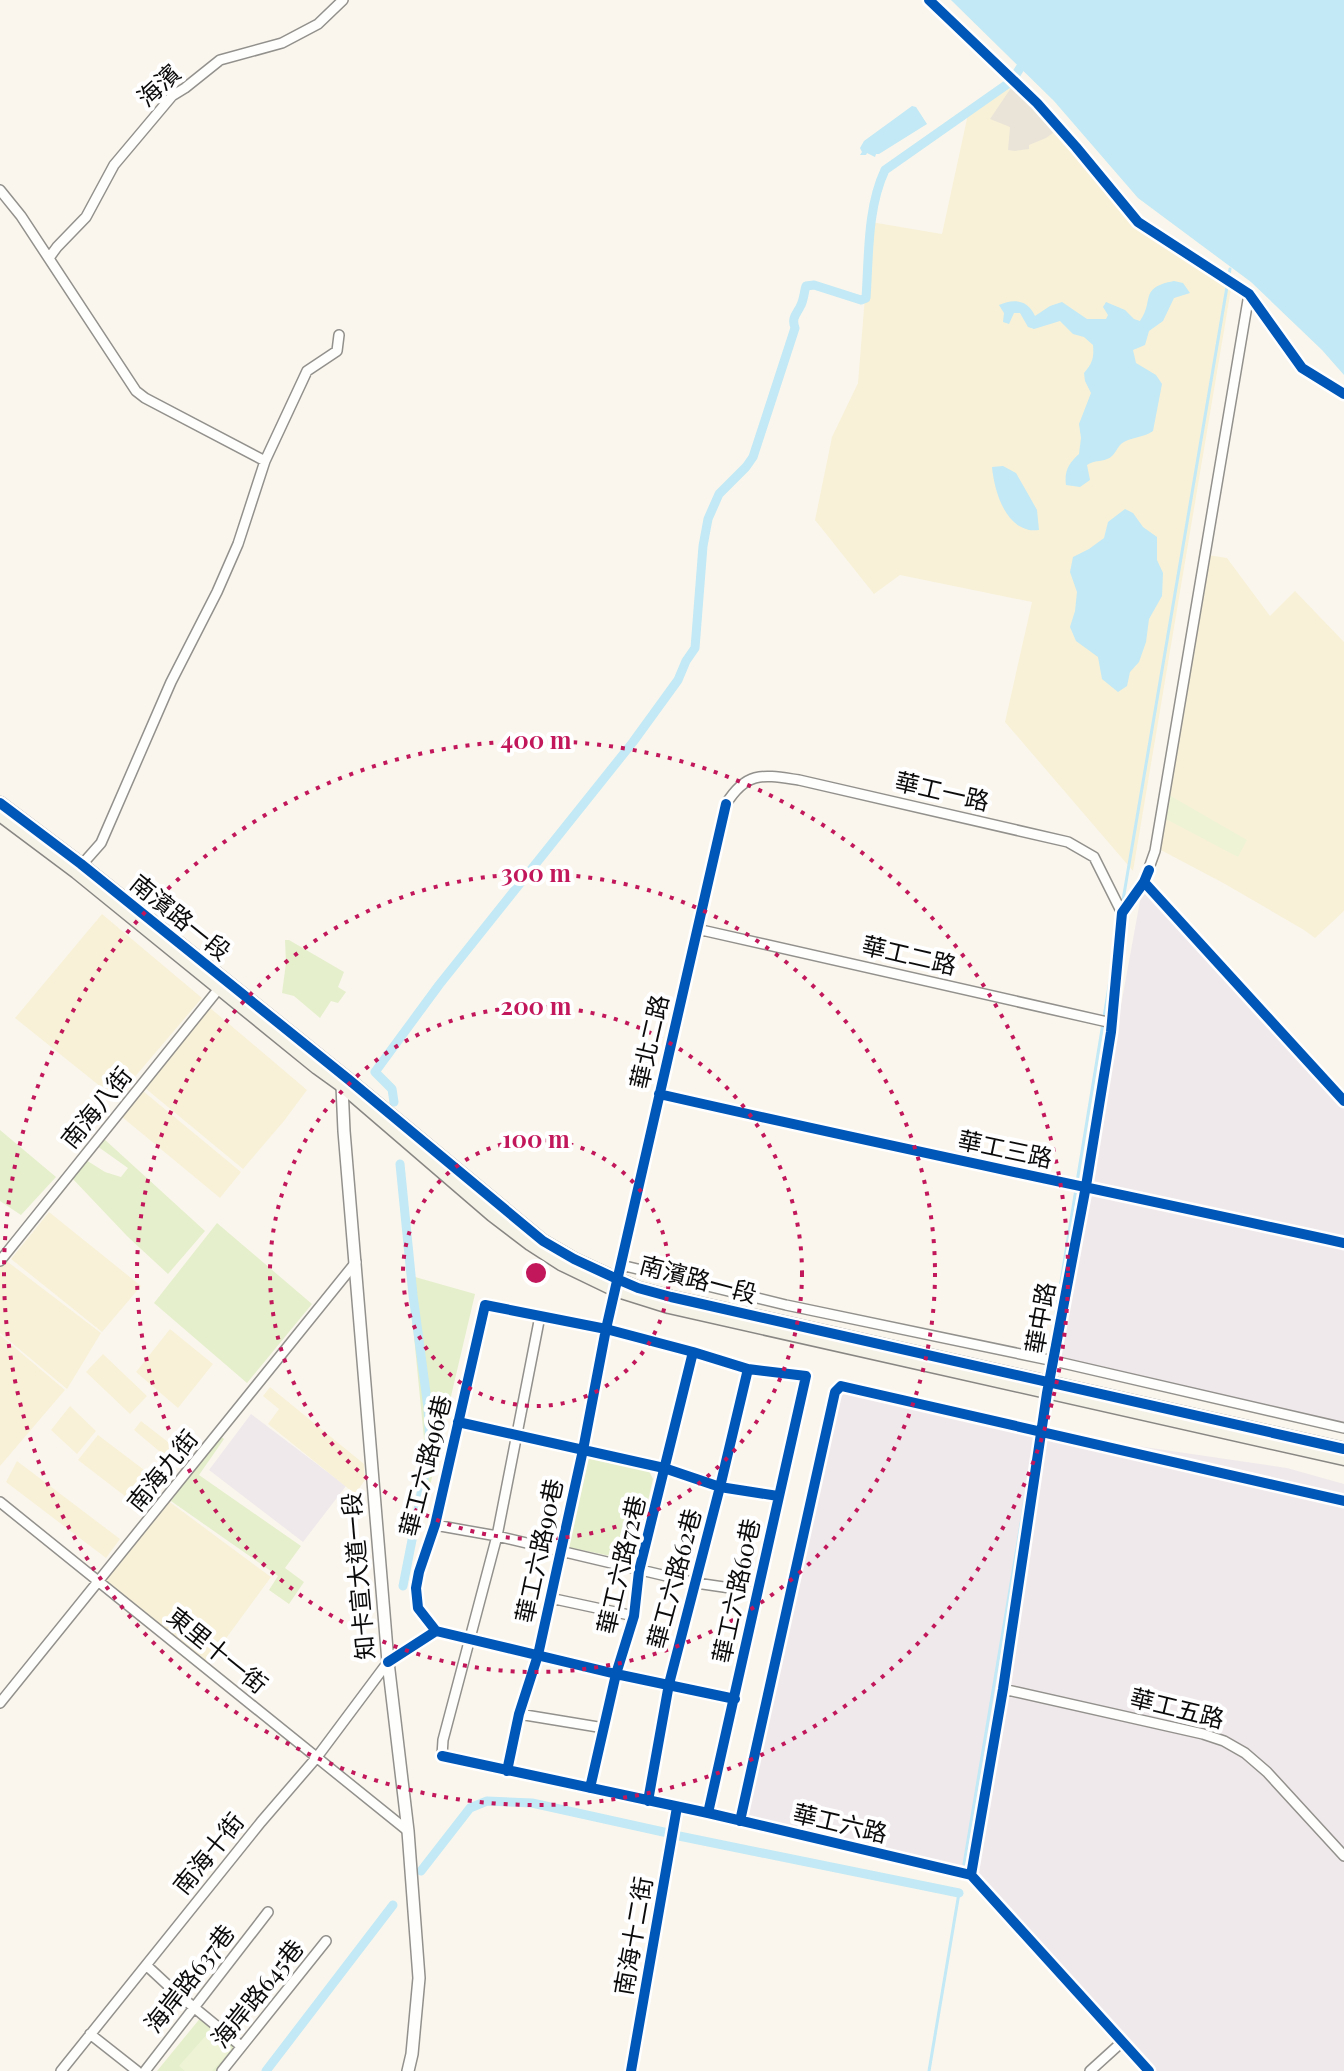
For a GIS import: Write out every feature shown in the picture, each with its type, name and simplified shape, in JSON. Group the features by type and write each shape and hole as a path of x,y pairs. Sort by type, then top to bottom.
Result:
{"main road":[{"name":"南濱路一段","path":"1,808 222,985 317,1068 345,1082 492,1215 561,1264 616,1284 1344,1459"},
{"name":"南濱路一段","path":"1048,1388 1344,1449"}],"street":[{"name":"海濱","path":"49,258 86,217 114,165 172,96 220,60 282,43 318,24 343,0"},
{"path":"0,190 21,216 136,391 265,461"},
{"path":"1122,913 1144,882 1155,851 1249,294"},
{"path":"78,868 101,843 171,682 217,592 238,544 265,461 307,371 337,351 339,335"},
{"name":"華工一路","path":"726,804 735,789 748,779 759,775 773,776 1068,842 1094,857 1122,913"},
{"name":"華北二路","path":"616,1284 726,804"},
{"path":"1144,882 1344,1101"},
{"name":"華中路","path":"971,1875 1003,1689 1048,1388 1086,1186 1112,1023 1122,913"},
{"name":"華工二路","path":"697,929 1112,1023"},
{"name":"南海八街","path":"0,1261 222,985"},
{"name":"知卡宣大道一段","path":"345,1082 388,1662 408,1831 419,1978 408,2071"},
{"name":"華工三路","path":"659,1094 1344,1243"},
{"name":"南海九街","path":"0,1703 356,1262"},
{"path":"621,1265 786,1305 1054,1361 1344,1428"},
{"name":"華工六路90巷","path":"507,1771 519,1714 538,1655 616,1284"},
{"name":"華工六路96巷","path":"436,1631 418,1608 416,1588 435,1525 485,1305 540,1316"},
{"path":"540,1316 606,1329 748,1369"},
{"name":"華工六路90巷","path":"442,1756 443,1740 497,1536 540,1316"},
{"name":"華工六路72巷","path":"590,1788 616,1674 634,1616 639,1571 693,1352"},
{"name":"華工六路60巷","path":"708,1813 806,1376 748,1369"},
{"name":"華工六路62巷","path":"648,1801 669,1684 748,1369"},
{"path":"740,1821 835,1392 841,1386 1344,1501"},
{"path":"458,1422 664,1468 720,1487 778,1496"},
{"name":"東里十一街","path":"0,1502 408,1831"},
{"path":"435,1525 497,1536 696,1583 758,1592"},
{"path":"550,1598 634,1616"},
{"path":"388,1662 436,1631 735,1699"},
{"name":"南海十街","path":"61,2071 317,1757 388,1662"},
{"name":"華工五路","path":"1003,1689 1224,1741 1245,1753 1267,1772 1344,1856"},
{"path":"519,1714 604,1728"},
{"name":"華工六路","path":"442,1756 708,1813 971,1875"},
{"name":"南海十二街","path":"631,2071 677,1807"},
{"path":"971,1875 1149,2071"},
{"name":"海岸路637巷","path":"145,2071 268,1912"},
{"name":"海岸路645巷","path":"222,2071 326,1941"},
{"path":"146,1965 241,2046"},
{"path":"90,2034 137,2071"},
{"path":"1090,2071 1122,2042"}],"shaded area":[{"path":"1013,82 1146,231 1231,289 1133,871 1005,722 1032,602 900,575 874,594 815,520 832,437 858,383 871,222 942,234 968,114"},
{"path":"1015,82 1057,130 1029,145 1029,149 1015,151 1008,150 1010,127 990,119"},
{"path":"1208,555 1227,558 1270,616 1295,591 1344,642 1344,911 1315,938 1157,848"},
{"path":"1142,890 1148,891 1344,1108 1344,1426 1056,1361"},
{"path":"102,914 202,998 116,1099 15,1018"},
{"path":"209,1007 307,1090 243,1169 145,1088"},
{"path":"143,1091 241,1172 220,1198 122,1117"},
{"path":"49,1212 141,1286 102,1332 11,1259"},
{"path":"4,1259 101,1333 67,1389 0,1333 0,1266"},
{"path":"170,1329 213,1364 178,1408 136,1372"},
{"path":"0,1335 65,1390 0,1466"},
{"path":"103,1354 147,1396 130,1414 86,1372"},
{"path":"841,1386 1042,1432 1287,1468 1344,1484 1344,2071 1145,2071 971,1875 740,1821"},
{"path":"270,1387 364,1464 365,1480 355,1494 268,1424 279,1409 263,1396"},
{"path":"70,1406 96,1431 77,1454 51,1430"},
{"path":"251,1414 346,1486 303,1542 209,1470"},
{"path":"141,1421 186,1456 178,1467 134,1430"},
{"path":"98,1435 160,1482 143,1510 78,1460"},
{"path":"17,1461 120,1539 106,1558 6,1482"},
{"path":"167,1500 271,1577 208,1663 106,1580"}],"green space":[{"path":"1169,795 1247,840 1238,857 1164,818"},
{"path":"285,940 344,972 338,987 346,992 338,1003 331,1001 320,1018 294,996 282,993"},
{"path":"0,1130 56,1177 21,1215 0,1201"},
{"path":"103,1138 205,1231 168,1274 71,1177 86,1160 105,1172 121,1177 128,1168 97,1146"},
{"path":"217,1223 312,1304 247,1383 154,1303"},
{"path":"408,1275 475,1294 429,1490"},
{"path":"218,1434 224,1439 199,1475 301,1546 285,1568 304,1582 289,1604 269,1590 278,1576 171,1501"},
{"path":"584,1456 649,1471 653,1479 634,1561 563,1546"},
{"path":"202,2016 242,2050 224,2071 157,2071"},
{"path":"209,2032 231,2050 212,2071 185,2071 179,2066"}],"water":[{"path":"951,0 1344,0 1344,375 1251,282 1138,198 1054,101"},
{"path":"912,106 916,107 927,124 875,157 867,153 860,155 864,141"},
{"path":"1174,281 1183,283 1190,293 1174,298 1163,321 1149,331 1145,345 1133,350 1136,363 1156,375 1162,384 1153,431 1124,442 1109,458 1087,465 1090,480 1080,487 1066,485 1068,468 1079,454 1079,424 1091,393 1084,373 1092,360 1093,345 1084,337 1073,334 1060,321 1034,329 1028,327 1020,313 1014,313 1009,324 1003,322 1004,313 999,305 1020,302 1029,307 1035,316 1062,302 1087,319 1106,319 1108,315 1103,307 1106,302 1140,321 1151,291"},
{"path":"1003,466 1016,473 1037,510 1039,530 1018,525 1006,512 995,485 992,467"},
{"path":"1125,509 1157,537 1157,560 1163,573 1162,596 1149,619 1139,662 1130,672 1127,686 1118,692 1102,679 1098,657 1076,641 1070,627 1077,592 1070,572 1073,557 1104,538 1108,522"}],"waterway":[{"path":"1015,76 1020,68"},
{"path":"394,1102 392,1089 375,1072 439,985 633,742 678,680 695,648 708,519 719,494 753,457 806,286 814,285 861,300 866,298 872,216 885,170 1009,83"},
{"path":"1122,906 1230,269"},
{"path":"1077,1182 1114,956"},
{"path":"400,1164 430,1448 403,1586"},
{"path":"1049,1356 1076,1189"},
{"path":"1045,1379 1047,1363"},
{"path":"1037,1427 1042,1395"},
{"path":"964,1864 1036,1434"},
{"path":"421,1871 470,1808 487,1801 532,1803 668,1833"},
{"path":"679,1836 959,1893"},
{"path":"929,2071 959,1893"},
{"path":"266,2071 393,1905"}],"cycle path":[{"path":"929,0 1037,103 1138,222 1249,294 1302,368 1344,394"},
{"path":"0,803 81,864 348,1079 543,1241 574,1259 638,1288 671,1297 1344,1449"},
{"path":"507,1771 519,1714 538,1655 606,1329 726,804"},
{"path":"971,1875 1003,1689 1047,1393 1111,1032 1122,913 1149,870"},
{"path":"1144,882 1344,1101"},
{"path":"659,1094 1344,1243"},
{"path":"436,1631 418,1608 416,1588 435,1525 485,1305 606,1329 748,1369 806,1376 708,1813"},
{"path":"590,1788 616,1674 634,1616 639,1571 693,1352"},
{"path":"648,1801 669,1684 748,1369"},
{"path":"740,1821 835,1392 841,1386 1344,1501"},
{"path":"458,1422 664,1468 720,1487 778,1496"},
{"path":"388,1662 436,1631 735,1699"},
{"path":"442,1756 708,1813 971,1875 1149,2071"},
{"path":"631,2071 677,1807"}]}
